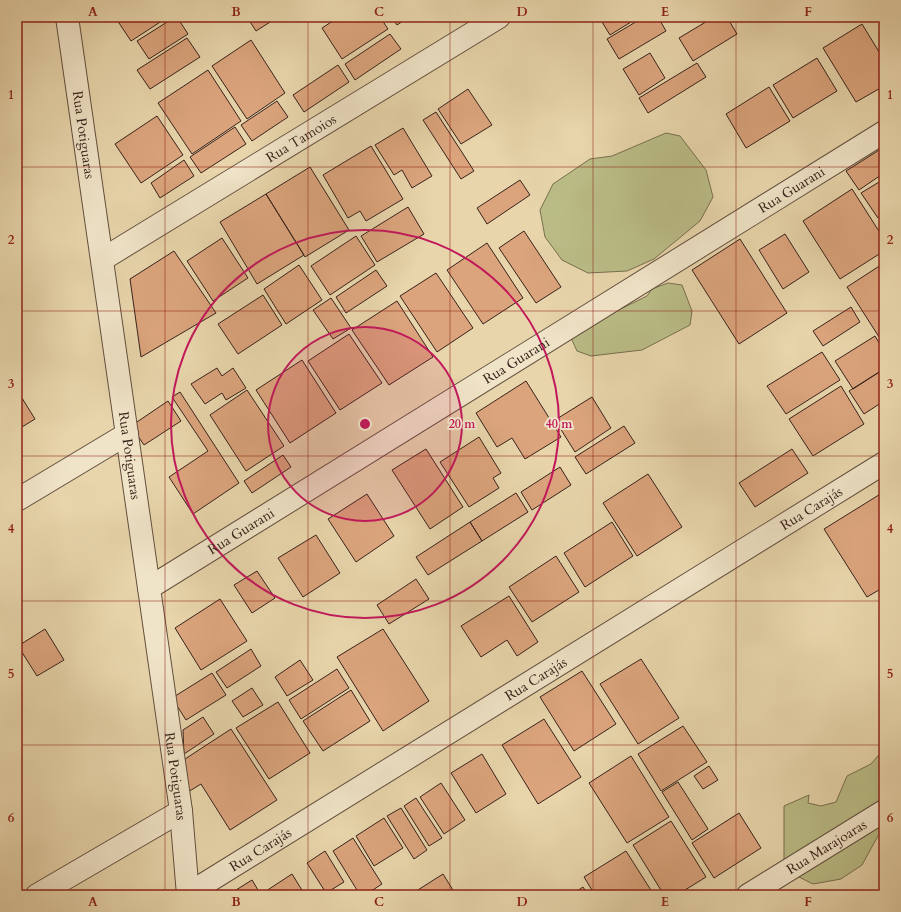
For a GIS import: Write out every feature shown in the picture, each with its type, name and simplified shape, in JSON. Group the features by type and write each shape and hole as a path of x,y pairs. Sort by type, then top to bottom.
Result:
{"street":[{"name":"Rua Potiguaras","path":"67,17 181,810 188,894"},
{"name":"Rua Tamoios","path":"103,259 499,17"},
{"name":"Rua Guarani","path":"148,588 884,132"},
{"path":"17,500 127,434"},
{"name":"Rua Carajás","path":"188,894 884,463"},
{"path":"37,895 181,810"},
{"name":"Rua Marajoaras","path":"748,895 884,811"}],"green space":[{"path":"666,133 680,136 706,170 713,197 700,221 654,259 627,271 588,273 562,260 545,237 540,210 553,184 590,159 612,156"},
{"path":"668,283 682,285 692,311 690,325 642,350 591,356 577,351 571,338 582,328 647,296 652,289"},
{"path":"884,749 884,825 862,865 841,879 813,884 791,873 784,862 784,806 809,795 808,803 821,806 836,802 847,776 871,764"}],"building":[{"path":"115,17 168,17 131,41"},
{"path":"177,17 188,34 149,59 137,41"},
{"path":"247,17 278,17 256,31"},
{"path":"339,17 380,17 388,29 342,59 322,28"},
{"path":"391,17 409,17 397,25"},
{"path":"599,17 639,17 610,35"},
{"path":"644,17 658,17 666,31 619,59 607,39"},
{"path":"714,17 727,17 737,34 693,61 679,38"},
{"path":"876,17 884,17 884,30"},
{"path":"862,24 884,60 884,86 856,102 823,48"},
{"path":"390,34 401,49 355,80 345,64"},
{"path":"187,38 200,57 150,89 137,70"},
{"path":"251,40 285,93 247,119 212,66"},
{"path":"650,53 665,78 639,95 623,69"},
{"path":"817,58 837,91 793,118 773,85"},
{"path":"697,63 706,77 648,113 639,98"},
{"path":"338,65 349,82 304,112 293,95"},
{"path":"208,70 241,121 192,154 158,103"},
{"path":"769,87 790,121 746,148 726,114"},
{"path":"468,89 492,125 461,144 438,109"},
{"path":"277,101 288,117 252,141 241,125"},
{"path":"436,112 474,171 461,179 423,120"},
{"path":"157,116 183,155 141,183 115,144"},
{"path":"235,127 246,144 201,173 190,157"},
{"path":"403,128 432,176 412,188 402,170 394,175 375,145"},
{"path":"371,146 403,199 366,221 360,211 348,218 323,175"},
{"path":"884,147 884,173 859,190 846,171"},
{"path":"184,160 194,176 160,198 151,183"},
{"path":"310,167 349,230 305,257 266,194"},
{"path":"884,179 884,214 878,218 861,193"},
{"path":"520,180 530,195 487,224 477,208"},
{"path":"852,189 884,239 884,251 840,279 803,221"},
{"path":"266,194 304,255 257,284 220,222"},
{"path":"408,207 424,234 377,262 361,236"},
{"path":"524,231 561,287 536,303 499,248"},
{"path":"785,234 809,272 783,289 759,250"},
{"path":"356,236 375,265 330,295 311,266"},
{"path":"222,238 248,278 213,301 187,261"},
{"path":"740,239 787,313 739,344 692,270"},
{"path":"487,243 523,298 483,324 447,270"},
{"path":"174,251 216,313 141,357 130,279"},
{"path":"884,263 884,338 881,340 847,287"},
{"path":"299,265 322,300 286,324 264,289"},
{"path":"376,270 387,286 346,313 336,297"},
{"path":"436,273 473,328 437,352 400,296"},
{"path":"263,295 282,325 238,354 218,324"},
{"path":"331,298 351,328 333,339 313,310"},
{"path":"397,301 433,357 389,385 352,330"},
{"path":"851,307 860,322 823,346 813,331"},
{"path":"349,334 382,383 340,410 308,361"},
{"path":"875,336 884,351 884,369 853,389 835,361"},
{"path":"822,352 840,380 786,414 767,386"},
{"path":"17,354 22,381 17,384"},
{"path":"302,360 336,413 290,443 256,390"},
{"path":"217,368 222,376 233,368 246,388 226,400 222,393 205,404 191,384"},
{"path":"884,369 884,401 864,414 849,391"},
{"path":"526,381 561,437 525,459 512,438 497,447 476,413"},
{"path":"841,386 864,424 813,456 789,419"},
{"path":"17,390 35,419 17,430"},
{"path":"247,390 284,446 246,471 210,415"},
{"path":"180,392 239,483 193,514 169,477 208,451 172,397"},
{"path":"592,397 611,428 575,452 555,420"},
{"path":"168,401 181,421 144,445 131,426"},
{"path":"624,426 635,443 586,474 575,457"},
{"path":"479,437 501,473 493,478 499,488 469,507 440,462"},
{"path":"426,449 463,507 430,529 392,470"},
{"path":"792,449 808,473 755,507 739,483"},
{"path":"283,455 291,467 252,493 244,481"},
{"path":"560,467 571,485 532,510 521,492"},
{"path":"648,474 682,527 637,556 603,503"},
{"path":"516,493 528,512 482,541 470,522"},
{"path":"882,493 884,495 884,587 867,597 824,529"},
{"path":"367,494 394,536 356,562 328,519"},
{"path":"470,522 482,541 428,575 416,557"},
{"path":"612,522 633,556 585,587 564,553"},
{"path":"316,535 340,573 303,597 278,558"},
{"path":"556,556 579,592 532,622 509,587"},
{"path":"257,571 275,598 252,613 234,585"},
{"path":"416,579 429,599 389,624 377,605"},
{"path":"509,596 538,642 517,656 507,640 481,657 461,626"},
{"path":"220,599 247,641 201,670 175,628"},
{"path":"45,629 64,660 37,676 18,646"},
{"path":"383,629 429,701 383,731 337,657"},
{"path":"251,649 261,666 227,688 216,672"},
{"path":"641,659 679,718 638,744 600,684"},
{"path":"300,660 313,680 287,696 275,677"},
{"path":"337,669 349,688 301,719 289,700"},
{"path":"582,671 616,724 574,751 540,697"},
{"path":"212,673 226,695 186,720 172,698"},
{"path":"252,688 263,705 243,717 232,701"},
{"path":"351,690 370,721 323,751 303,721"},
{"path":"278,702 310,753 269,779 236,728"},
{"path":"203,717 214,734 184,754 183,730"},
{"path":"544,719 581,777 538,804 502,745"},
{"path":"683,726 707,762 661,791 638,754"},
{"path":"231,729 277,800 230,830 201,784 188,792 185,759"},
{"path":"482,754 506,794 476,813 451,773"},
{"path":"631,756 669,817 627,843 589,783"},
{"path":"709,766 718,780 703,789 694,776"},
{"path":"678,782 708,829 692,840 662,792"},
{"path":"441,783 465,820 444,834 420,797"},
{"path":"416,798 442,838 429,846 404,806"},
{"path":"401,808 427,850 414,859 387,816"},
{"path":"739,813 761,848 714,878 692,843"},
{"path":"384,818 403,848 374,866 356,836"},
{"path":"671,821 706,877 677,895 664,895 633,845"},
{"path":"353,838 382,884 365,895 360,895 333,851"},
{"path":"325,851 344,882 326,893 307,863"},
{"path":"626,851 654,895 595,895 584,877"},
{"path":"292,874 305,895 264,895 263,893"},
{"path":"443,874 456,895 410,895"},
{"path":"252,880 261,895 228,895"},
{"path":"583,887 588,895 571,895"}]}
